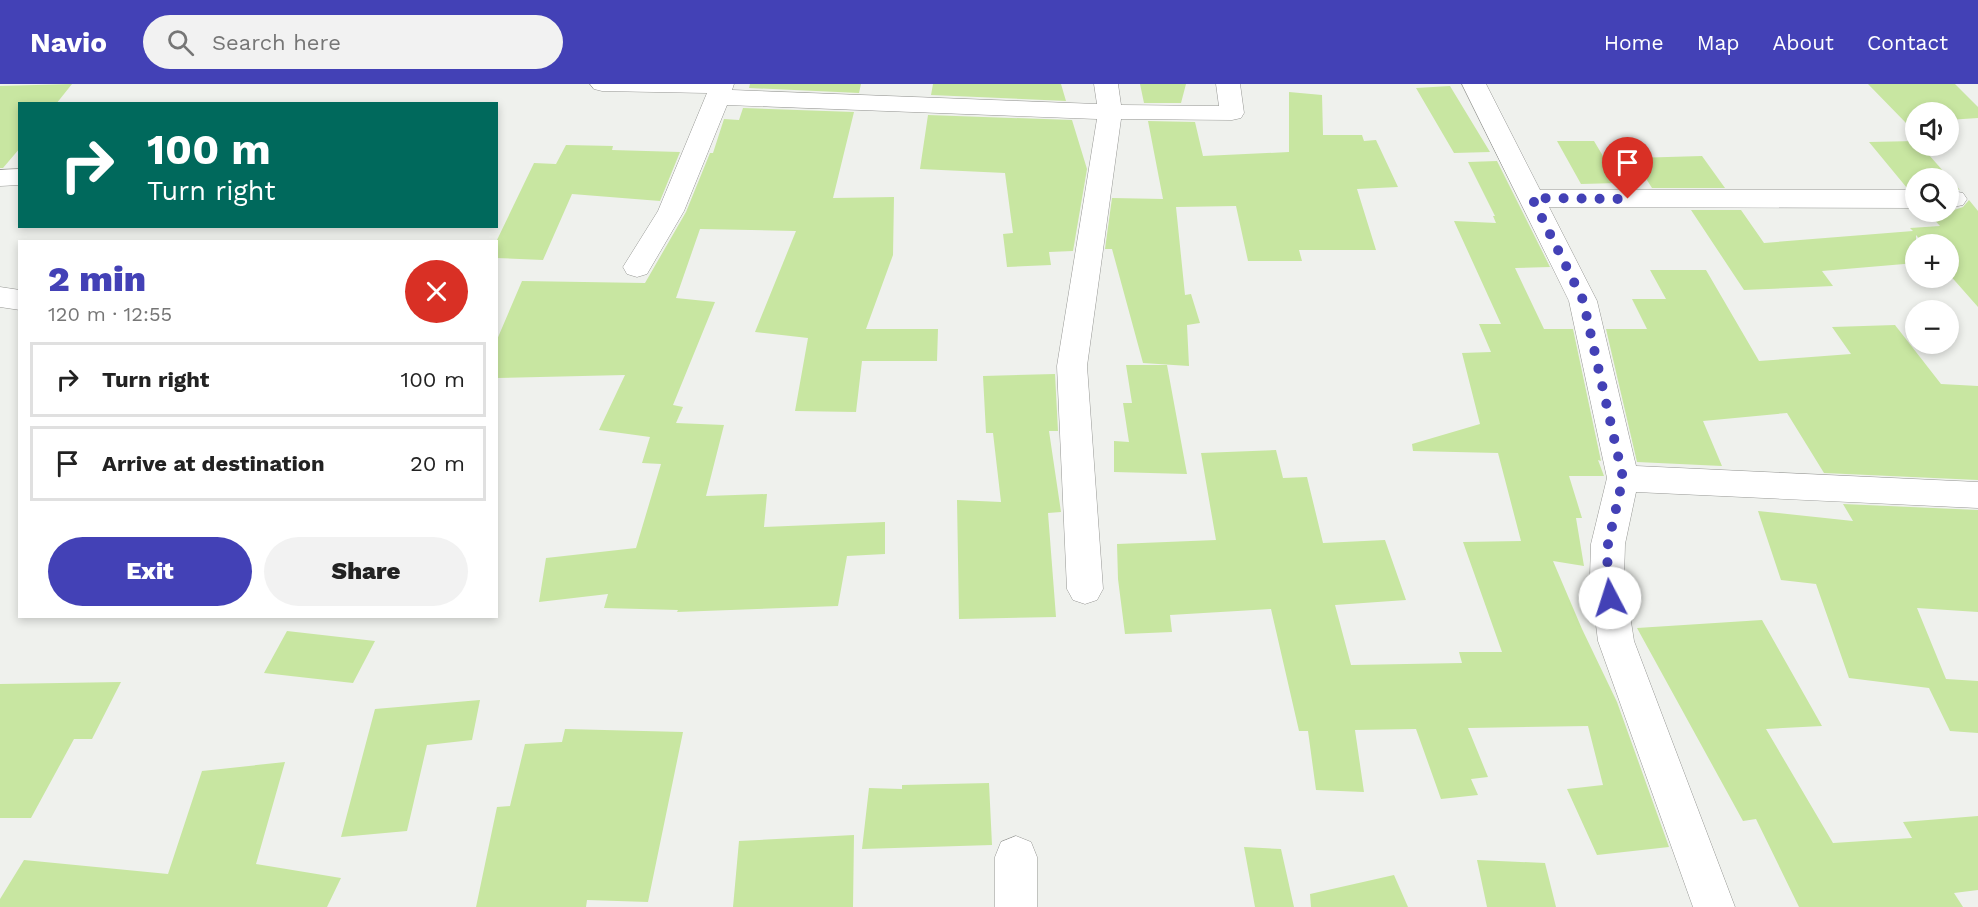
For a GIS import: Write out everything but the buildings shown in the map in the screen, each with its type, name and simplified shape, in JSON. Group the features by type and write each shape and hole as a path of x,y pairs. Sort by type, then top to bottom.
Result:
{"street":[{"path":"603,84 1108,98 1232,113 1228,84"},
{"path":"1474,84 1583,300 1623,478 1608,544 1607,577 1616,641 1714,907"},
{"path":"637,267 671,211 721,89"},
{"path":"1085,589 1072,366 1108,98"},
{"path":"0,178 18,177"},
{"path":"1532,198 1905,199"},
{"path":"0,297 18,300"},
{"path":"1623,478 1978,495"},
{"path":"1016,857 1016,907"}],"route":[{"path":"1610,598 1607,577 1608,544 1623,478 1583,300 1532,198 1628,199"}]}
